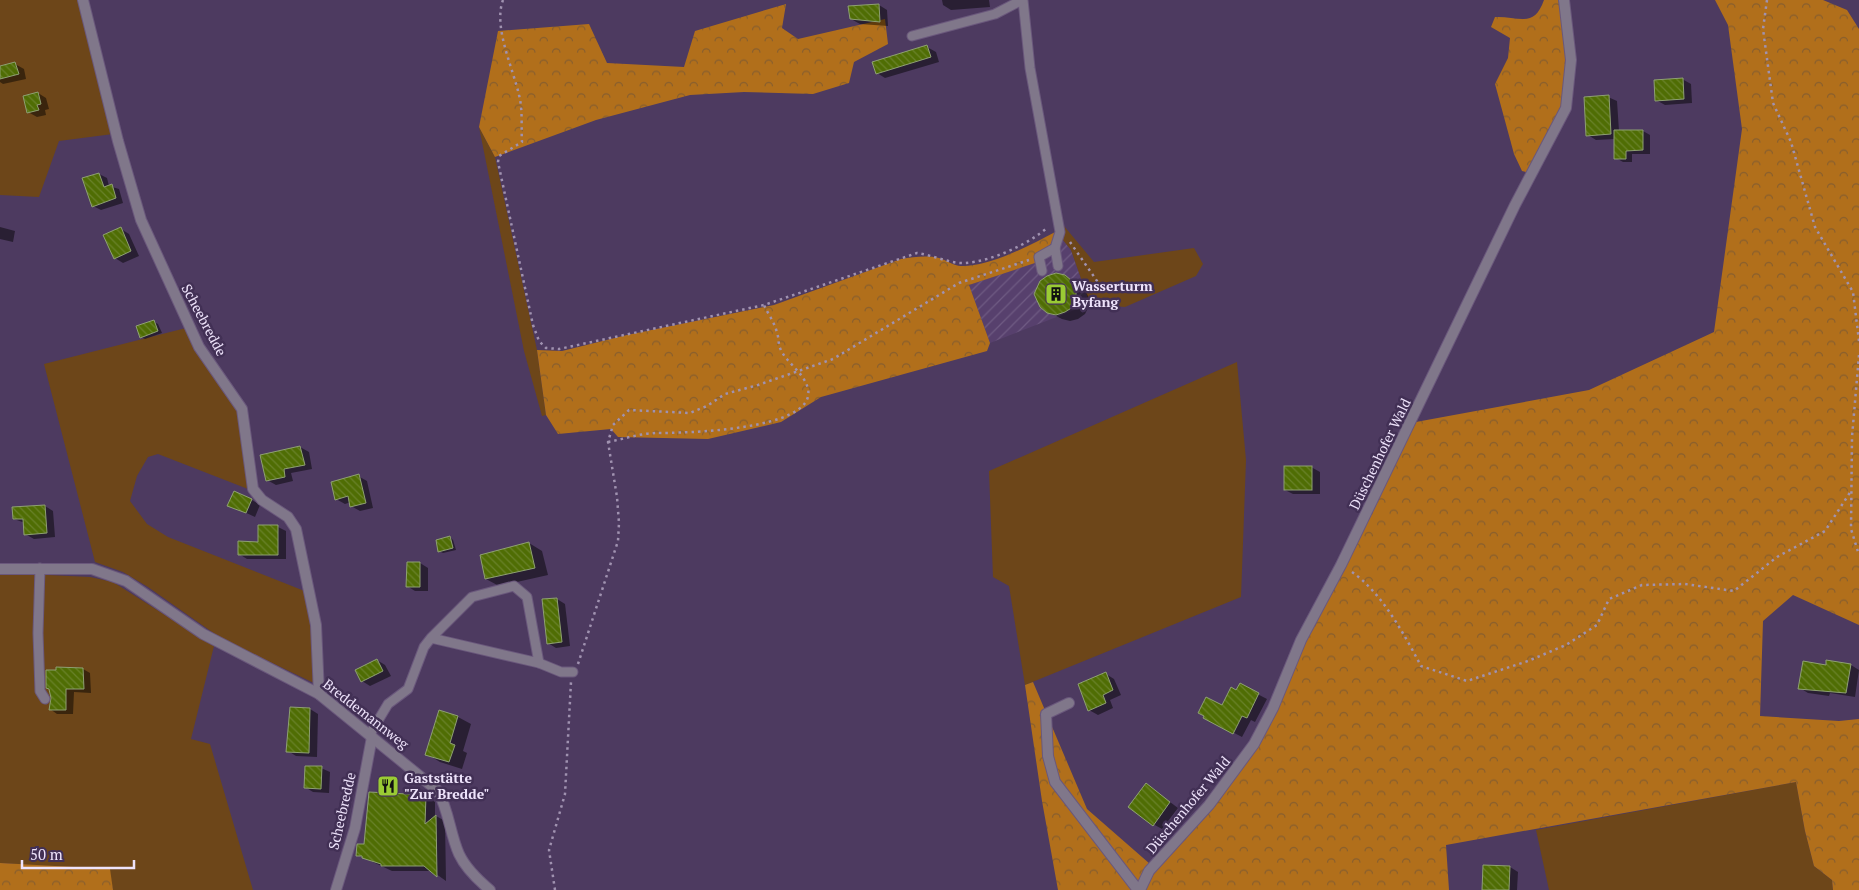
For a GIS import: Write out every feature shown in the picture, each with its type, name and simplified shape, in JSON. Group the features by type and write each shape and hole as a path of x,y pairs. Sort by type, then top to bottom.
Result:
{"street":[{"name":"Scheebredde","path":"83,0 118,141 141,220 199,347 242,409 252,489 262,500 288,517 296,529 316,625 319,694"},
{"name":"Düschenhofer Wald","path":"1069,703 1046,714 1048,756 1055,782 1139,890 1150,871 1209,805 1254,744 1273,708 1301,640 1341,565 1515,205 1566,108 1571,60 1564,0"},
{"name":"Breddemannweg","path":"0,569 92,569 126,581 203,634 319,694 438,791 447,807 459,853 467,867 490,890"},
{"name":"Scheebredde","path":"336,890 355,828 371,735"}],"lane":[{"path":"912,36 995,14 1023,0 1030,68 1060,232 1055,248 1058,266"},
{"path":"1042,271 1039,257 1055,248"},
{"path":"40,568 38,633 40,691 45,699"},
{"path":"371,735 388,704 408,689 424,647 472,597 514,586 527,597 539,663"},
{"path":"431,638 539,663 561,672 573,672"}],"path":[{"path":"503,0 500,8 502,25 508,60 520,96 522,142 499,156 498,162 533,326 539,341 546,348 559,349 764,305 916,253 966,263 1001,254 1035,238 1048,227 1057,213"},
{"path":"1767,0 1763,29 1773,103 1791,142 1815,227 1853,292 1859,341"},
{"path":"1060,232 1072,245 1106,294"},
{"path":"555,890 549,850 566,794 570,717 569,699 573,672 580,661 589,624 618,540 617,497 608,442 613,425 629,410 690,413 707,406 725,394 799,372 849,351 959,283 1039,257"},
{"path":"608,442 656,433 714,432 775,420 803,404 808,396 808,389 799,372 780,349 777,332 764,305"},
{"path":"1859,355 1852,437 1851,491 1851,529 1859,556"},
{"path":"1341,565 1356,575 1401,627 1421,666 1466,681 1528,661 1566,645 1597,625 1609,599 1642,585 1685,584 1734,592 1777,557 1825,531 1851,491"}],"shaded area":[{"path":"0,0 79,0 113,134 59,141 39,197 0,195"},
{"path":"479,127 495,157 537,350 546,415 542,416 524,351"},
{"path":"1064,226 1063,240 1071,250 1090,304 990,343 969,285 1037,262 1035,254 1054,240 1055,232"},
{"path":"1064,226 1094,262 1194,248 1203,264 1196,276 1125,307 1090,304 1071,250 1063,240"},
{"path":"186,328 240,415 248,489 158,454 148,457 137,476 130,501 147,524 168,537 307,592 315,628 316,684 222,639 148,587 123,572 95,562 44,364"},
{"path":"1237,362 1246,460 1241,597 1025,685 1009,586 993,577 989,471"},
{"path":"26,574 90,577 113,582 214,646 191,739 210,744 253,890 113,890 109,870 0,863 0,575"},
{"path":"1796,782 1814,866 1832,880 1833,890 1549,890 1536,830"}],"green space":[{"path":"1544,0 1563,0 1568,97 1530,173 1522,171 1514,154 1495,84 1508,58 1510,38 1491,27 1495,17 1530,18 1540,9"},
{"path":"1715,0 1823,0 1847,10 1859,29 1859,625 1793,595 1763,621 1760,716 1839,721 1859,719 1859,890 1833,890 1832,880 1814,866 1796,782 1446,845 1449,890 1058,890 1042,801 1025,685 1033,682 1087,809 1150,864 1207,804 1252,744 1405,424 1589,390 1714,332 1742,129 1728,25"},
{"path":"786,4 782,28 798,39 885,19 888,44 854,62 849,83 813,94 744,92 690,95 596,120 495,157 479,127 498,31 589,24 607,63 684,67 695,31"},
{"path":"1055,232 1049,246 1035,254 1038,262 969,285 990,343 987,351 821,397 781,422 708,439 618,437 611,429 558,434 546,415 537,350 562,351 627,335 774,305 901,259 934,257 961,266 984,263 1010,254"},
{"path":"0,863 110,869 113,890 0,890"}],"building":[{"path":"879,4 880,22 850,19 848,6"},
{"path":"927,45 931,57 876,74 872,62"},
{"path":"15,62 19,74 0,79 0,66"},
{"path":"1683,78 1684,99 1655,101 1654,80"},
{"path":"38,92 41,104 37,105 39,110 27,113 23,96"},
{"path":"1609,95 1611,134 1586,136 1584,97"},
{"path":"1614,130 1643,130 1643,150 1626,151 1626,159 1614,159"},
{"path":"99,173 104,187 112,184 116,198 92,207 82,178"},
{"path":"121,227 131,251 114,259 103,235"},
{"name":"Wasserturm Byfang","path":"1056,273 1065,275 1072,281 1076,289 1076,299 1073,307 1056,315 1047,313 1040,307 1034,294 1040,281"},
{"path":"154,320 158,331 140,338 136,326"},
{"path":"300,446 305,465 284,469 285,477 266,481 260,455"},
{"path":"1284,466 1312,466 1312,490 1284,490"},
{"path":"359,474 366,503 350,507 348,496 335,500 331,482"},
{"path":"234,491 252,499 246,513 227,506"},
{"path":"45,505 47,533 24,535 23,519 13,519 12,507"},
{"path":"258,525 278,525 278,555 238,555 238,541 258,542"},
{"path":"450,536 453,548 438,552 436,540"},
{"path":"529,542 535,568 485,579 480,555"},
{"path":"407,562 420,562 420,587 406,587"},
{"path":"557,598 562,642 547,644 542,599"},
{"path":"377,659 383,671 361,682 355,670"},
{"path":"1826,660 1851,664 1846,693 1798,689 1803,661 1826,665"},
{"path":"56,667 83,668 84,689 66,689 66,710 49,710 51,698 49,689 46,688 46,670 56,670"},
{"path":"1106,672 1113,690 1103,695 1106,703 1088,711 1078,684"},
{"path":"1240,683 1259,693 1247,718 1242,716 1233,734 1203,718 1204,716 1198,713 1206,697 1222,705 1231,687 1236,690"},
{"path":"290,707 310,708 309,753 286,752"},
{"path":"439,710 458,716 450,743 455,745 449,762 425,755"},
{"path":"305,766 322,766 321,789 304,788"},
{"path":"1146,783 1170,802 1153,826 1128,807"},
{"path":"369,792 426,795 425,824 436,815 437,877 424,866 381,866 381,864 362,858 362,856 356,856 357,844 364,844"},
{"path":"1483,865 1510,866 1509,890 1482,890"}],"place":[{"name":"Wasserturm Byfang","path":"1056,294"},
{"name":"Gaststätte \"Zur Bredde\"","path":"388,786"}]}
